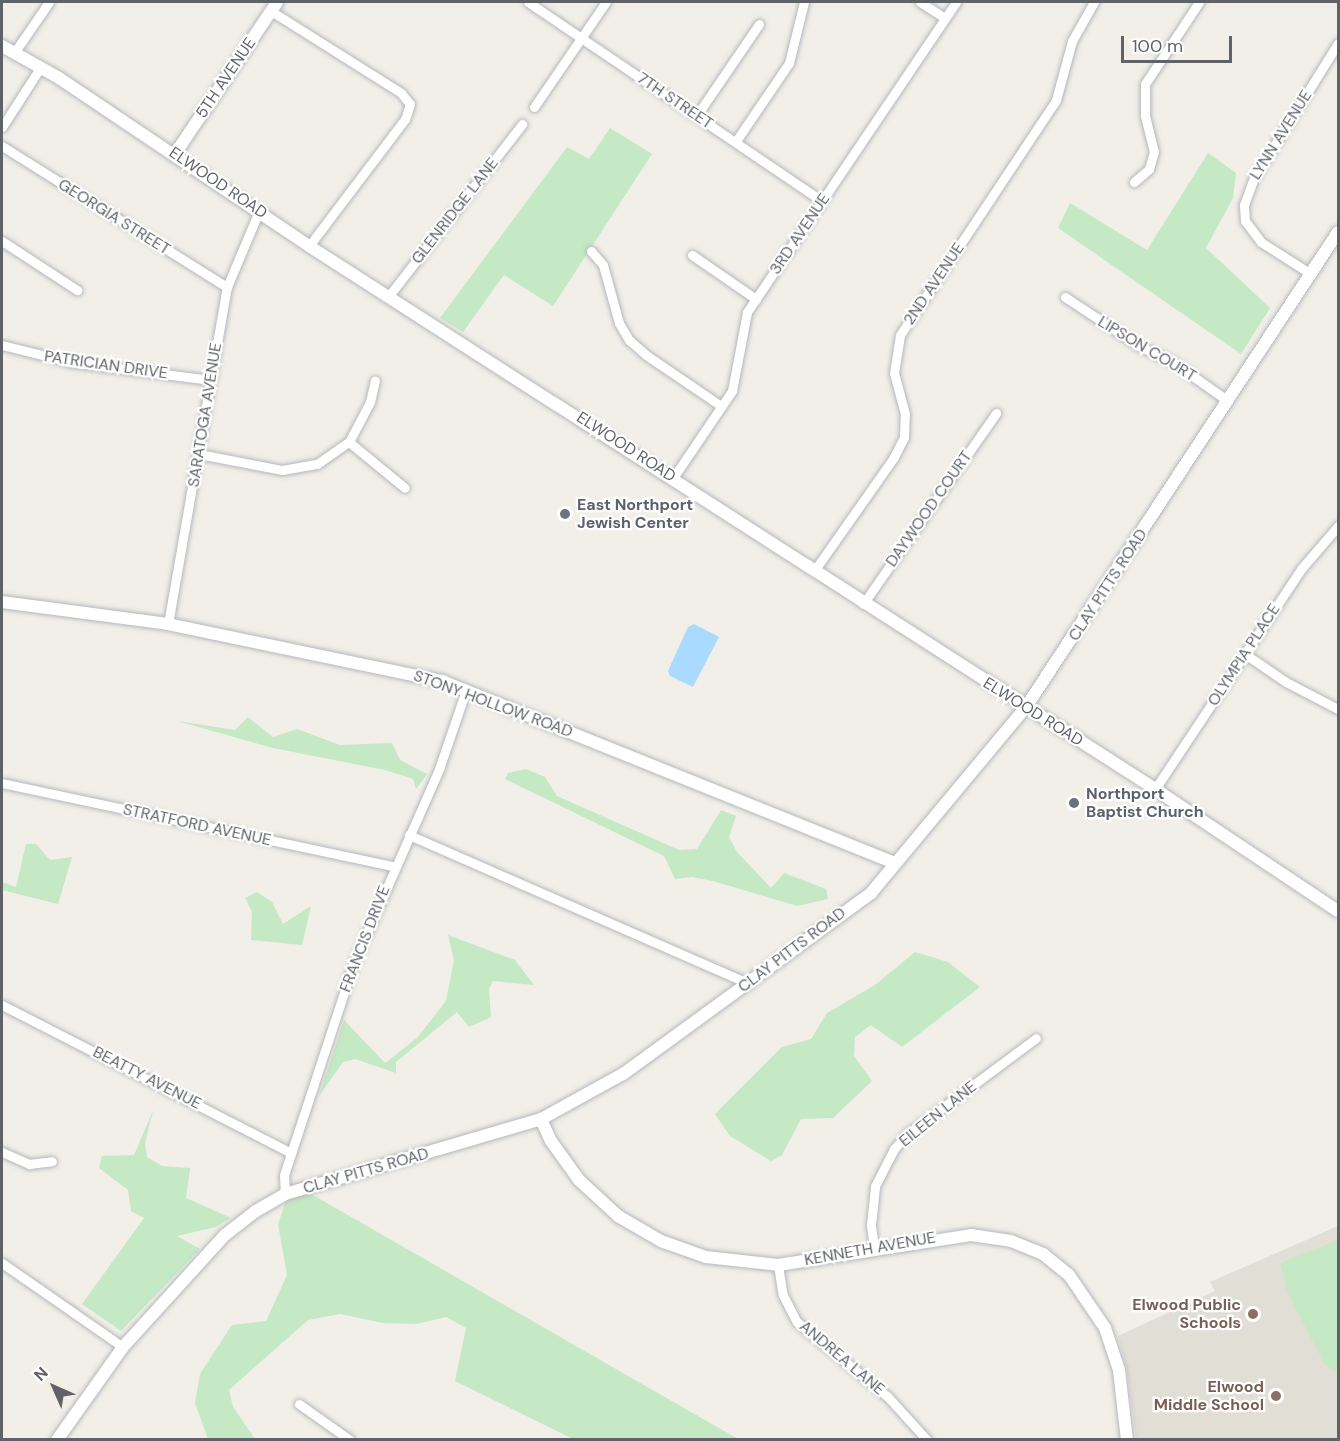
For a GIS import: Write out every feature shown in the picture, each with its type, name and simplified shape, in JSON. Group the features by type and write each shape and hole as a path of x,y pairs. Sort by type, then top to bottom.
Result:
{"street":[{"path":"14,53 49,2"},
{"name":"7TH STREET","path":"528,2 822,201"},
{"path":"534,107 606,2"},
{"path":"736,141 789,63 804,2"},
{"path":"920,2 945,18"},
{"name":"3RD AVENUE","path":"673,478 721,406 738,375 742,325 756,299 956,2"},
{"name":"2ND AVENUE","path":"814,571 894,457 904,437 905,414 894,373 900,335 1056,100 1072,41 1094,2"},
{"path":"1134,182 1149,169 1154,152 1145,115 1146,84 1199,2"},
{"path":"274,6 401,93 410,104 405,118 309,246"},
{"name":"5TH AVENUE","path":"175,154 274,6"},
{"path":"697,115 759,24"},
{"name":"LYNN AVENUE","path":"1311,274 1261,242 1245,220 1244,205 1254,178 1338,43"},
{"name":"ELWOOD ROAD","path":"2,46 175,154 309,246 673,478 863,604 1155,789 1338,911"},
{"path":"2,127 40,68"},
{"name":"GLENRIDGE LANE","path":"388,297 522,124"},
{"name":"GEORGIA STREET","path":"2,146 227,287"},
{"name":"SARATOGA AVENUE","path":"168,624 227,287 259,211"},
{"name":"CLAY PITTS ROAD","path":"57,1440 123,1347 225,1235 285,1194 541,1119 623,1074 871,892 1026,707 1338,232"},
{"path":"2,241 77,290"},
{"path":"591,251 603,265 619,323 629,340 646,356 721,406"},
{"path":"692,255 756,299"},
{"name":"LIPSON COURT","path":"1065,297 1139,346 1173,362 1228,401"},
{"name":"PATRICIAN DRIVE","path":"2,345 70,362 211,380"},
{"path":"199,454 282,470 316,464 349,442 370,402 375,381"},
{"name":"DAYWOOD COURT","path":"863,604 996,413"},
{"path":"349,442 405,488"},
{"name":"OLYMPIA PLACE","path":"1155,789 1316,547 1338,525"},
{"name":"STONY HOLLOW ROAD","path":"2,602 168,624 390,668 466,690 894,863"},
{"path":"1245,654 1286,682 1338,709"},
{"name":"FRANCIS DRIVE","path":"285,1194 284,1174 354,962 393,867 439,769 466,690"},
{"name":"STRATFORD AVENUE","path":"2,783 393,867"},
{"path":"409,834 747,983"},
{"name":"BEATTY AVENUE","path":"2,1005 291,1153"},
{"name":"EILEEN LANE","path":"874,1247 871,1225 875,1186 894,1149 906,1135 1036,1038"},
{"name":"KENNETH AVENUE","path":"541,1119 551,1141 579,1180 642,1232 706,1257 778,1265 950,1236 991,1236 1027,1246 1055,1263 1080,1290 1104,1328 1119,1370 1127,1440"},
{"path":"2,1152 29,1164 52,1161"},
{"path":"2,1263 123,1347"},
{"name":"ANDREA LANE","path":"778,1265 783,1295 797,1322 888,1397 927,1440"},
{"path":"299,1404 350,1440"}],"shaded area":[{"name":"Elwood Public Schools","path":"1338,1226 1338,1439 1136,1439 1128,1376 1118,1336 1215,1291 1210,1282"}],"green space":[{"path":"610,128 652,154 553,306 504,275 463,332 440,318 567,147 589,159"},
{"path":"1208,153 1236,173 1233,198 1206,248 1270,308 1241,354 1058,228 1070,203 1147,250"},
{"path":"248,717 273,737 297,729 340,745 392,743 400,760 427,774 416,789 413,779 385,770 273,748 177,721 235,730"},
{"path":"526,769 545,777 557,796 679,850 697,849 721,810 736,816 729,837 737,852 771,888 784,873 826,889 828,899 797,906 713,881 692,877 675,879 664,856 505,779 508,773"},
{"path":"26,844 36,844 50,860 72,857 58,904 2,890 2,882 16,887"},
{"path":"257,892 272,902 283,924 311,906 302,945 251,940 252,912 245,898"},
{"path":"448,935 515,960 534,985 493,981 489,989 491,1017 469,1027 457,1012 396,1062 396,1073 355,1059 343,1062 319,1096 344,1020 385,1063 417,1038 446,1001 454,960"},
{"path":"915,952 948,962 980,987 902,1047 871,1025 855,1037 854,1056 872,1081 833,1118 801,1119 782,1155 771,1161 730,1136 715,1114 782,1047 811,1039 827,1013 875,985"},
{"path":"153,1111 145,1143 147,1157 162,1166 190,1168 186,1198 231,1218 216,1227 177,1236 200,1249 121,1331 82,1304 144,1218 131,1211 128,1190 99,1168 102,1156 134,1155"},
{"path":"292,1183 738,1439 573,1439 455,1381 466,1328 446,1317 416,1324 383,1323 340,1314 308,1320 229,1390 233,1407 255,1439 208,1439 195,1403 200,1374 232,1325 266,1321 287,1275 278,1224"},
{"path":"1338,1240 1337,1373 1325,1365 1286,1289 1280,1263"}],"water":[{"path":"694,624 719,637 693,687 670,676 668,671 688,627"}],"place":[{"name":"East Northport Jewish Center","path":"565,514"},
{"name":"Northport Baptist Church","path":"1074,803"},
{"name":"Elwood Public Schools","path":"1253,1314"},
{"name":"Elwood Middle School","path":"1276,1396"}]}
